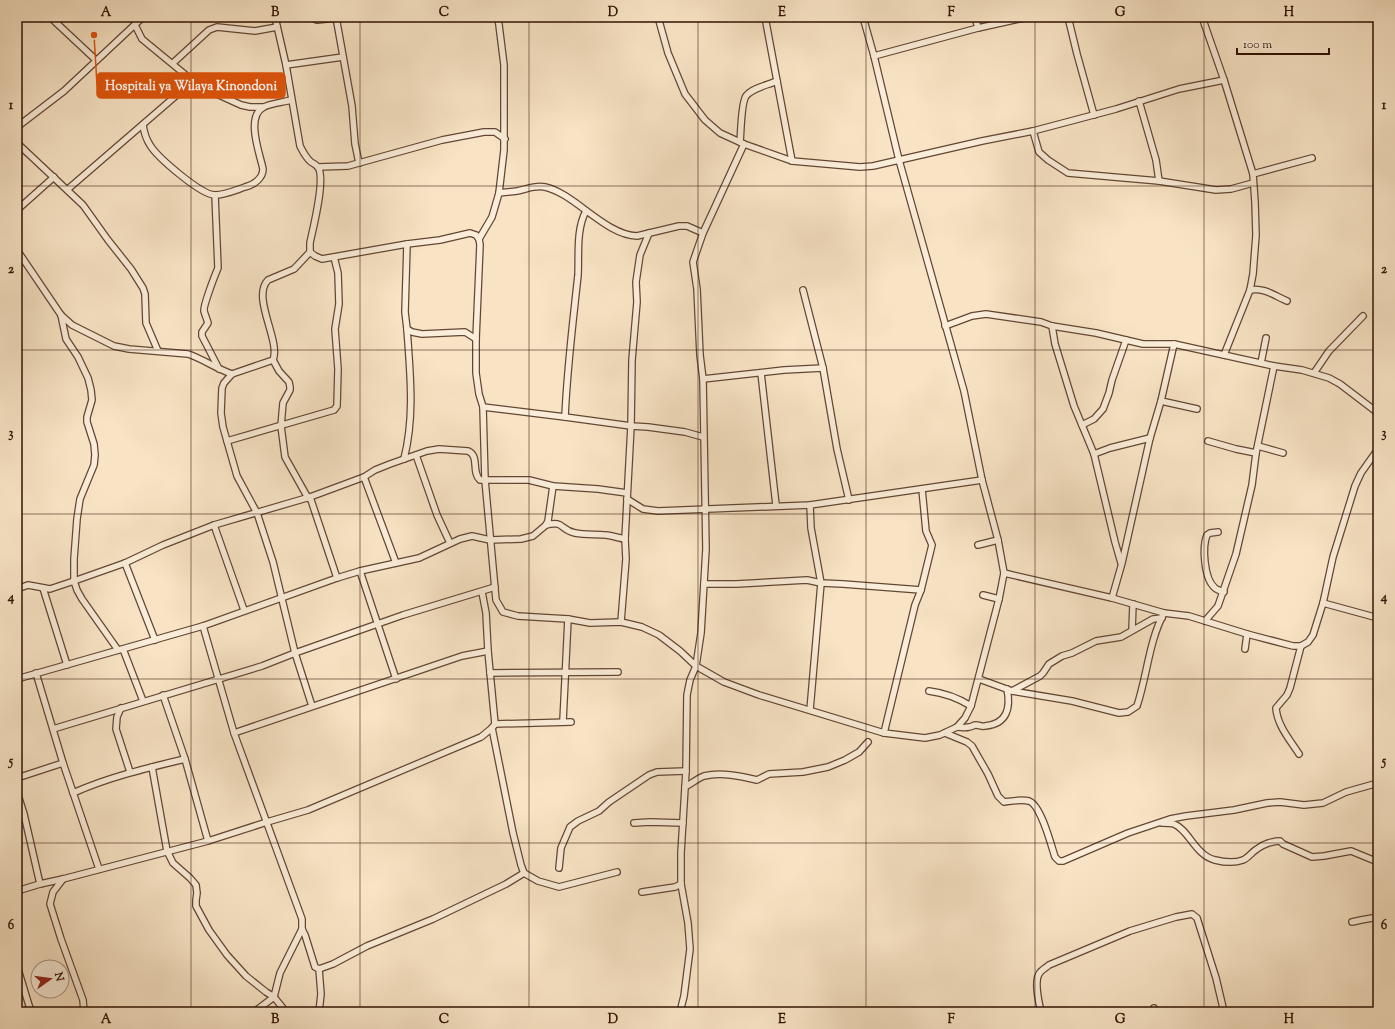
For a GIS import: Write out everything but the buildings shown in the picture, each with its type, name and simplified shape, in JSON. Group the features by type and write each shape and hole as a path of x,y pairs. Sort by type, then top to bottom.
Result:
{"street":[{"path":"50,17 96,60"},
{"path":"17,127 64,91 143,17"},
{"path":"275,17 286,66 300,146 309,161 318,166 348,166 442,140 484,132 495,132 505,139"},
{"path":"310,17 317,20 336,18 352,106 358,163"},
{"path":"479,240 492,217 499,193 505,139 503,92 504,65 498,17"},
{"path":"658,17 668,53 685,94 705,120 720,133 742,143 792,161 860,167 899,160 1033,131 1094,115 1178,89 1224,80"},
{"path":"765,17 788,131 792,161"},
{"path":"310,252 315,256 322,258 334,257 407,244 440,240 470,233 476,235 479,240 476,373 479,394 483,407 490,540 496,600 503,612 518,616 568,619 590,623 621,622 642,627 659,635 680,651 696,666 724,682 759,695 884,733 925,738 945,733 957,727 965,718 971,706 999,599 1004,572 998,540 982,480 964,391 899,160 863,17"},
{"path":"975,17 978,28"},
{"path":"874,56 978,28 1028,17"},
{"path":"1068,17 1094,115"},
{"path":"1202,17 1224,80 1253,174 1255,202 1256,236 1253,274 1250,290 1224,355"},
{"path":"135,26 142,39 193,81 206,89 241,105 250,107 263,107 291,100"},
{"path":"173,63 209,30 217,27 255,31 277,27"},
{"path":"286,66 343,58"},
{"path":"68,189 193,81"},
{"path":"680,1012 684,996 690,949 688,923 681,884 682,823 686,771 687,695 690,680 696,666 701,633 706,549 703,379 700,355 697,289 693,262 703,233 742,143 744,103 746,96 754,90 777,81"},
{"path":"1139,101 1156,160 1159,181"},
{"path":"143,125 146,138 153,150 190,182 207,193 215,195 250,186 263,174 254,128 256,116 263,107"},
{"path":"1033,131 1039,152 1048,160 1068,173 1159,181 1216,190 1231,189 1253,183"},
{"path":"17,143 68,189 83,205 131,269 145,294 146,322 158,351"},
{"path":"1253,174 1312,158"},
{"path":"318,166 321,183 310,243 310,252 294,269 268,280 264,284 263,290 265,311 274,349 275,356 273,360 279,371 289,382 290,387 290,390 283,403 281,426 285,457 309,498 337,578"},
{"path":"17,210 54,177"},
{"path":"499,193 517,191 538,186 546,187 563,196 586,212 630,236 637,236 679,226 687,226 703,233"},
{"path":"215,195 218,268 204,308 208,323 202,332 202,336 219,370"},
{"path":"565,417 568,364 578,275 580,234 583,217 586,212"},
{"path":"621,622 624,588 631,426 632,360 636,325 636,282 640,255 649,233"},
{"path":"404,459 407,447 411,402 407,328 405,317 407,244"},
{"path":"17,250 61,315 72,325 114,346 129,349 188,354 195,356 219,370 232,374"},
{"path":"227,441 281,426 302,418 334,410 338,406 338,369 335,329 339,295 338,273 334,257"},
{"path":"1250,290 1257,288 1262,289 1287,301"},
{"path":"803,290 823,368 835,441 849,500"},
{"path":"945,326 972,316 986,314 1041,322 1052,326 1096,333 1143,344 1174,344 1274,366 1302,370 1314,373 1340,384 1378,414"},
{"path":"61,315 66,339 78,357 92,390 92,400 87,416 87,422 94,444 95,456 94,465 80,500 74,559 74,581 82,599 120,650 143,701"},
{"path":"1314,373 1329,351 1363,316"},
{"path":"1052,326 1055,344 1074,406 1094,454 1115,542 1122,563"},
{"path":"407,328 412,332 422,334 465,332 476,338"},
{"path":"1261,363 1266,338"},
{"path":"1082,425 1094,419 1102,410 1126,340"},
{"path":"1112,598 1122,563 1150,438 1161,401 1174,344"},
{"path":"273,360 232,374 224,383 221,398 221,413 223,427 237,476 257,512 273,562 294,653 312,706"},
{"path":"1205,621 1218,606 1236,554 1252,485 1256,453 1274,366"},
{"path":"703,379 784,370 823,368"},
{"path":"761,373 776,505"},
{"path":"1161,401 1197,410"},
{"path":"483,407 685,432 703,437"},
{"path":"1094,454 1110,448 1150,438"},
{"path":"1208,441 1231,448 1256,453"},
{"path":"1258,446 1283,453"},
{"path":"17,589 28,585 50,588 74,581 125,563 163,545 214,525 309,498 364,477 375,470 404,459 439,449 468,451 474,455 476,475 480,480 529,480 553,486 598,489 627,496 649,511 706,510 776,505 810,505 982,480"},
{"path":"1004,572 1112,598 1163,615 1189,616 1247,634 1293,646 1301,646 1308,642 1313,635 1323,603 1333,557 1355,486 1361,473 1378,449"},
{"path":"416,455 437,514 450,542"},
{"path":"364,477 396,563"},
{"path":"546,525 549,516 553,486"},
{"path":"884,733 915,605 921,590 932,545 926,531 922,489"},
{"path":"810,505 811,528 821,584 810,710"},
{"path":"17,679 203,626 244,610 337,578 360,571 419,558 450,542 472,536 490,540 521,539 533,536 546,525 557,523 564,526 568,531 574,533 606,535 625,539"},
{"path":"214,525 244,610"},
{"path":"1218,532 1207,535 1204,549 1205,565 1211,583 1215,588 1224,592"},
{"path":"978,545 998,540"},
{"path":"125,563 155,640"},
{"path":"360,571 379,623 396,679"},
{"path":"704,584 736,584 807,580 821,584 843,584 921,590"},
{"path":"53,728 262,666 379,623 495,587"},
{"path":"43,588 67,665"},
{"path":"482,592 487,619 493,726 515,844 524,873 538,881 558,887 617,872"},
{"path":"983,595 999,599"},
{"path":"1323,603 1378,618"},
{"path":"1132,630 1133,604"},
{"path":"979,679 1009,690 1072,701 1119,713 1128,712 1137,706 1143,689 1156,634 1163,615"},
{"path":"1009,690 1040,676 1049,664 1062,656 1072,653 1096,641 1122,637 1132,630 1163,615"},
{"path":"563,721 568,619"},
{"path":"203,626 234,733 302,919 302,929 280,973 274,997 254,1012"},
{"path":"1245,649 1247,634"},
{"path":"1298,754 1282,727 1277,716 1276,708 1287,695 1290,688 1301,646"},
{"path":"234,733 462,656 488,651"},
{"path":"490,673 618,672"},
{"path":"36,673 62,763 99,869"},
{"path":"957,727 970,727 976,725 983,727 990,726 1000,720 1008,710 1009,690"},
{"path":"929,691 950,695 971,706"},
{"path":"163,695 185,759 208,841"},
{"path":"121,708 117,717 116,729 130,772"},
{"path":"17,891 208,841 308,810 481,737 493,726 563,721 571,722"},
{"path":"945,733 967,742 972,746 988,774 998,796 1004,802 1017,800 1028,801 1034,804 1042,819 1055,857 1058,861 1063,861 1128,833 1158,822 1267,803 1280,802 1304,805 1323,803 1346,792 1378,783"},
{"path":"685,787 704,776 728,775 741,776 757,780 769,774 804,772 817,769 846,760 860,752 868,742"},
{"path":"73,793 130,772 185,759"},
{"path":"17,778 62,763"},
{"path":"152,767 167,851 173,863 196,885 198,892 196,906 209,930 227,955 246,976 274,997 286,1012"},
{"path":"559,868 560,848 570,827 578,821 599,811 609,802 649,775 657,772 686,771"},
{"path":"17,792 24,814 40,884"},
{"path":"1158,822 1174,824 1182,829 1200,851 1213,860 1242,861 1258,848 1276,841 1280,841 1283,844 1312,857 1351,851 1378,862"},
{"path":"634,823 682,823"},
{"path":"319,969 333,964 367,946 433,919 506,884 524,873"},
{"path":"63,879 53,892 50,904 83,1000 84,1012"},
{"path":"642,892 675,887 681,884"},
{"path":"1040,1012 1037,989 1038,976 1049,965 1130,931 1176,917 1192,914 1197,918 1210,957 1221,995 1224,1012"},
{"path":"1352,922 1378,918"},
{"path":"302,929 306,935 315,968 319,969"},
{"path":"17,966 31,1012"},
{"path":"319,969 321,994 319,1012"}],"place":[{"name":"Hospitali ya Wilaya Kinondoni","path":"94,35"}]}
